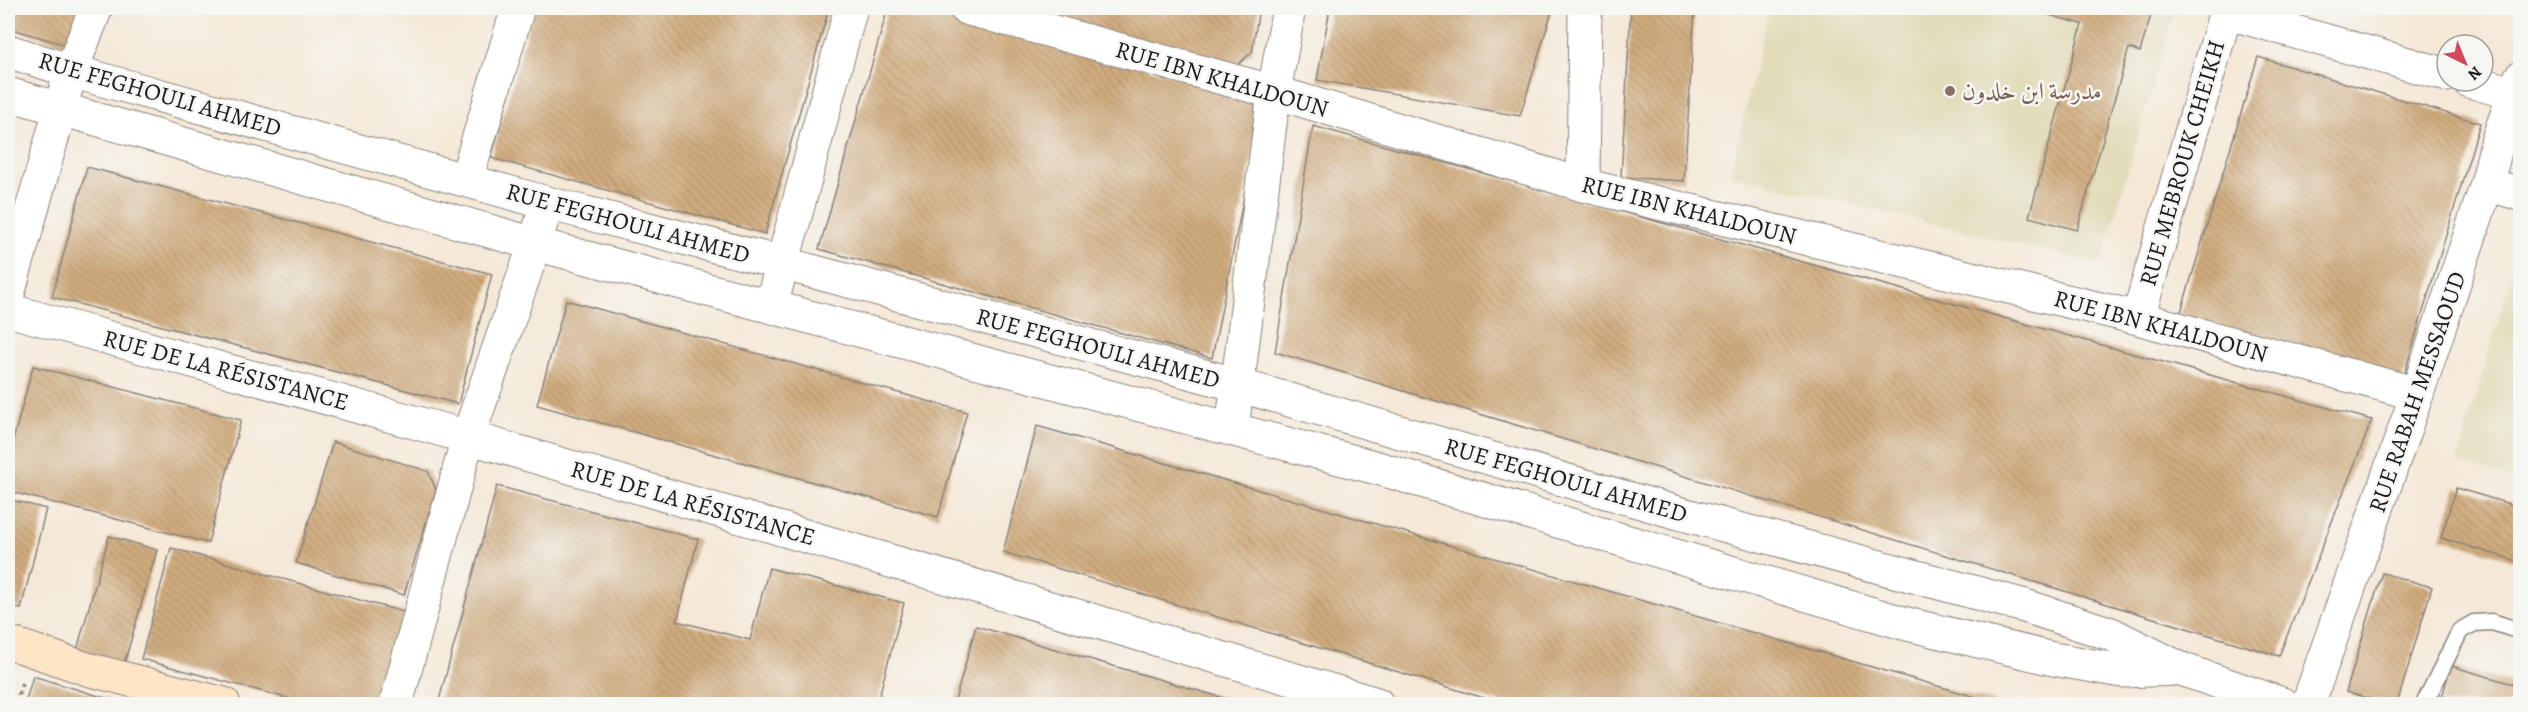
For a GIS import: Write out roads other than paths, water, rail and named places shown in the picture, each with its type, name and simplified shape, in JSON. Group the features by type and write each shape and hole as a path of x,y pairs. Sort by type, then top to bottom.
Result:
{"main road":[{"path":"8,642 87,669 224,705"}],"street":[{"path":"8,294 71,71 96,8"},
{"path":"466,180 518,8"},
{"path":"771,306 785,264 851,8"},
{"name":"RUE IBN KHALDOUN","path":"966,8 1274,92 1583,185 2138,318 2417,394"},
{"path":"1232,429 1274,92 1290,8"},
{"path":"1583,185 1585,8"},
{"path":"2226,10 2435,71"},
{"name":"RUE MEBROUK CHEIKH","path":"2138,318 2226,10"},
{"name":"RUE FEGHOULI AHMED","path":"8,51 71,71 547,203 1238,385 1676,512 2025,606 2112,634 2181,669 2282,705"},
{"path":"2495,84 2518,86"},
{"name":"RUE RABAH MESSAOUD","path":"2308,705 2417,394 2487,184 2509,141 2518,86"},
{"name":"RUE FEGHOULI AHMED","path":"8,94 535,244 1381,469 1903,623 2053,659 2122,671 2181,669"},
{"path":"2487,184 2520,194"},
{"path":"396,705 468,437 547,203"},
{"name":"RUE DE LA RÉSISTANCE","path":"8,310 468,437 1377,705"}],"lane":[{"path":"2424,705 2460,631 2474,623 2492,622 2520,631"}],"place":[{"name":"مدرسة ابن خلدون","path":"1950,91"}]}
